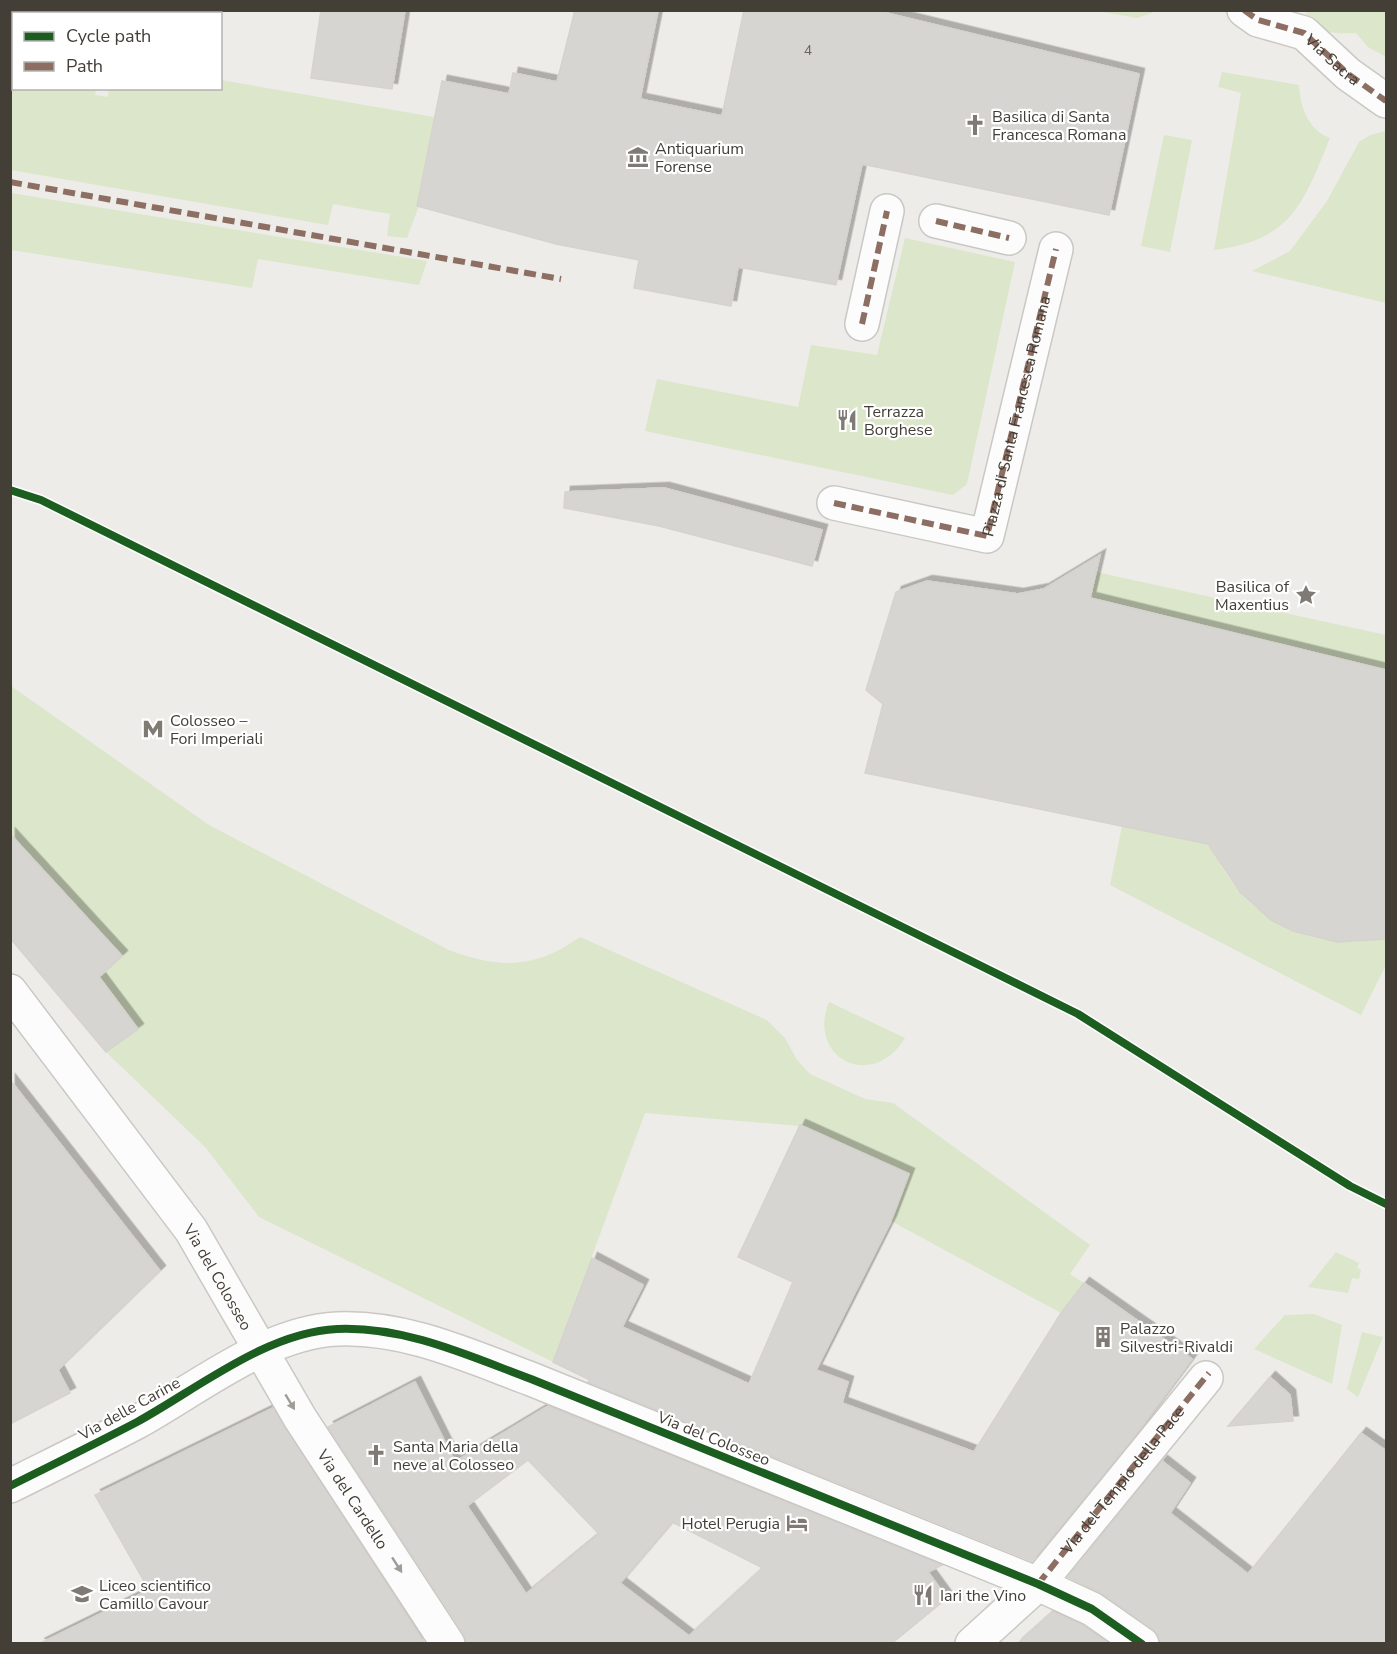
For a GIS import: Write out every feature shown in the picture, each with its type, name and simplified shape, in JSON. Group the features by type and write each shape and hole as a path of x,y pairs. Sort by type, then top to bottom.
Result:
{"street":[{"name":"Via Sacra","path":"1244,10 1258,20 1304,33 1348,74 1386,101"},
{"path":"862,324 887,211"},
{"path":"936,221 1009,238"},
{"name":"Piazza di Santa Francesca Romana","path":"834,503 987,536 1056,249"},
{"name":"Via del Colosseo","path":"10,991 191,1230 260,1352 280,1340 336,1329 375,1330 411,1337 531,1379 1038,1584 1092,1610 1142,1644"},
{"name":"Via delle Carine","path":"10,1486 137,1421 260,1352"},
{"name":"Via del Cardello","path":"260,1352 300,1418 448,1644"},
{"name":"Via del Tempio della Pace","path":"972,1644 1038,1584 1206,1378"}],"green space":[{"path":"1152,10 1152,13 1137,18 1097,11"},
{"path":"10,11 34,11 12,12 12,90 96,90 95,95 108,97 109,90 222,90 222,80 451,120 407,238 387,236 390,214 333,204 328,225 11,170"},
{"path":"1306,11 1386,11 1386,57 1368,47 1356,33 1333,33 1320,28 1309,19"},
{"path":"1222,72 1299,85 1303,109 1311,123 1322,134 1330,138 1302,200 1278,228 1261,238 1214,250 1241,93 1218,87"},
{"path":"1386,131 1386,303 1252,271 1290,251 1327,201 1359,142 1370,135"},
{"path":"1164,135 1192,140 1170,252 1141,246"},
{"path":"10,193 427,261 419,285 258,259 252,288 11,250"},
{"path":"905,238 1015,262 967,484 953,495 645,431 657,379 798,407 811,345 877,355"},
{"path":"1096,572 1386,635 1386,670 1090,597"},
{"path":"11,686 209,825 449,950 484,960 516,963 548,955 580,937 767,1020 785,1038 797,1060 810,1074 865,1099 893,1103 1090,1245 1070,1274 1084,1283 1061,1313 891,1221 909,1174 800,1126 645,1113 553,1361 598,1384 259,1217 205,1147 106,1052 138,1029 99,977 122,956 11,834"},
{"path":"1122,826 1208,844 1239,891 1253,905 1269,917 1306,935 1346,941 1366,941 1386,937 1386,965 1361,1015 1110,885"},
{"path":"829,1002 905,1038 891,1054 876,1063 860,1065 846,1061 834,1052 827,1039 824,1022"},
{"path":"1336,1252 1359,1263 1357,1268 1361,1270 1359,1279 1352,1278 1348,1293 1308,1287"},
{"path":"1314,1314 1342,1325 1332,1384 1254,1349 1285,1315"},
{"path":"1362,1332 1383,1337 1358,1397 1347,1389"}],"building":[{"path":"321,10 405,10 392,89 311,78"},
{"name":"Antiquarium Forense","path":"575,10 658,10 640,99 722,116 744,10 874,10 1139,74 1109,215 862,164 836,285 738,267 731,306 634,288 639,260 556,244 417,206 442,81 509,94 513,73 557,82"},
{"path":"664,488 822,530 812,566 659,526 564,508 565,492"},
{"path":"1100,555 1090,598 1386,670 1386,939 1337,942 1293,931 1271,920 1240,892 1208,844 865,773 883,704 866,690 896,592 927,581 1018,594 1044,589"},
{"path":"10,834 122,956 99,977 138,1029 106,1052 10,938"},
{"path":"10,1080 160,1271 58,1370 70,1393 10,1424"},
{"name":"Palazzo Silvestri-Rivaldi","path":"800,1125 909,1174 891,1221 816,1370 848,1382 842,1403 974,1452 1061,1313 1084,1283 1192,1359 1131,1441 1032,1561 588,1382 590,1380 553,1362 592,1258 643,1285 622,1327 749,1384 793,1282 738,1257"},
{"path":"1270,1377 1290,1395 1293,1421 1228,1426"},
{"path":"415,1382 455,1462 548,1406 942,1565 928,1572 947,1598 891,1644 467,1644 464,1634 328,1427","holes":["528,1460 599,1534 526,1594 467,1506","672,1522 763,1568 689,1636 620,1583"]},
{"path":"273,1408 425,1644 39,1644 149,1590 95,1495"},
{"path":"1361,1433 1386,1451 1386,1644 1160,1644 1153,1629 1103,1594 1068,1577 1162,1461 1190,1483 1170,1513 1248,1574"},
{"path":"1053,1612 1083,1625 1109,1644 1017,1644"}],"marked path":[{"path":"1244,10 1258,20 1304,33 1348,74 1386,101"},
{"path":"10,182 561,279"},
{"path":"862,324 887,211"},
{"path":"936,221 1009,238"},
{"path":"834,503 987,536 1056,249"},
{"path":"1038,1584 1209,1373"}],"cycle path":[{"path":"10,490 41,500 1078,1014 1350,1186 1386,1204"},
{"path":"10,1486 137,1422 233,1364 285,1340 337,1329 387,1332 436,1344 531,1379 1038,1584 1092,1609 1142,1644"}],"place":[{"name":"Basilica di Santa Francesca Romana","path":"975,125"},
{"name":"Antiquarium Forense","path":"638,157"},
{"name":"Terrazza Borghese","path":"847,420"},
{"name":"Basilica of Maxentius","path":"1306,595"},
{"name":"Colosseo – Fori Imperiali","path":"153,729"},
{"name":"Palazzo Silvestri-Rivaldi","path":"1103,1337"},
{"name":"Santa Maria della neve al Colosseo","path":"376,1455"},
{"name":"Hotel Perugia","path":"797,1523"},
{"name":"Liceo scientifico Camillo Cavour","path":"82,1594"},
{"name":"Iari the Vino","path":"923,1595"}]}
